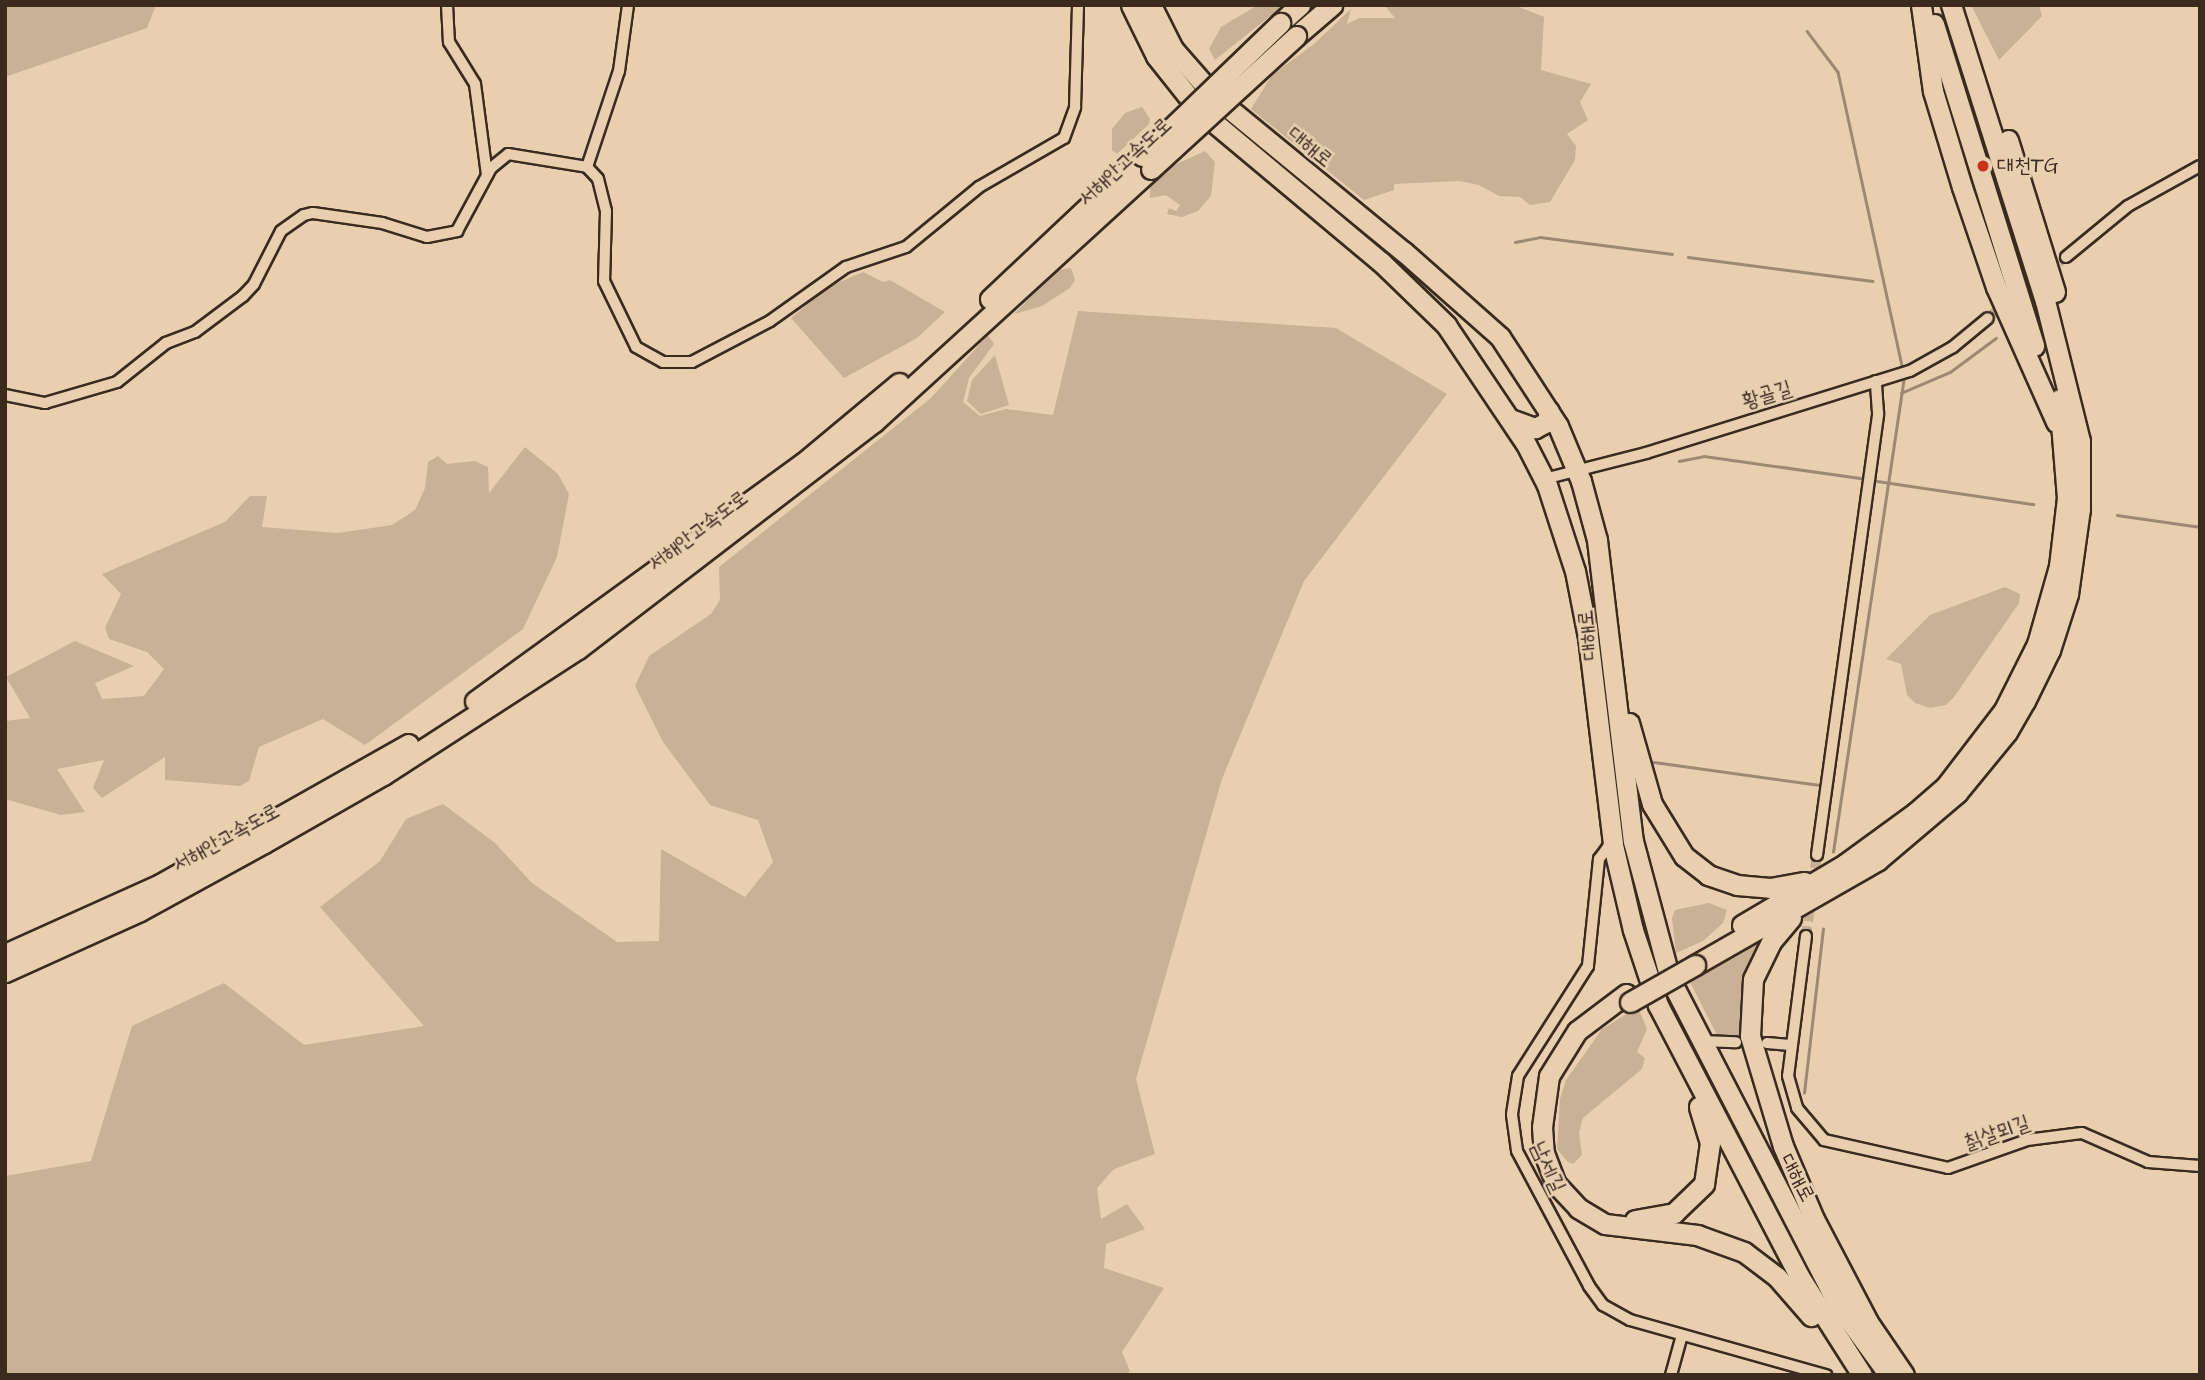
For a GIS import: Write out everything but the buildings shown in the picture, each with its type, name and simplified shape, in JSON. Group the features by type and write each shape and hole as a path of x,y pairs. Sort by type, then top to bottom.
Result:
{"highway":[{"name":"대해로","path":"1131,5 1156,56 1184,94 1414,292 1472,359 1544,480 1570,552 1588,637 1613,845 1637,943 1673,1037 1799,1276 1848,1357 1862,1375"},
{"name":"대해로","path":"1151,5 1173,49 1200,82 1481,319 1512,351 1549,411 1576,468 1597,540 1633,841 1664,959 1699,1041 1843,1313 1889,1375"},
{"name":"서해안고속도로","path":"5,972 140,911 264,844 383,775 578,649 874,422 1147,162 1300,5"},
{"name":"서해안고속도로","path":"5,954 160,884 450,719 803,463 899,383 1147,162 1332,5"},
{"path":"1921,5 1933,91 1996,287 2073,442"},
{"path":"1930,5 1978,174 2073,442"},
{"path":"1942,5 2045,341 2073,442"},
{"path":"1692,961 1810,901 1878,860 1929,820 2007,732 2050,650 2068,594 2080,509 2073,442 2049,314 1951,5"},
{"path":"1848,1357 1777,1278 1744,1252 1697,1235 1605,1224 1578,1209 1556,1184 1544,1153 1542,1127 1549,1076 1577,1031 1884,838 1945,787 2004,710 2037,644 2051,601 2064,530 2078,401 2046,260 1984,65 1959,5"},
{"path":"1510,419 1535,428 1547,422 1549,411"},
{"path":"1570,552 1581,537 1597,540"},
{"path":"1611,641 1646,787 1674,845 1708,875 1737,885 1770,888 1822,877"},
{"path":"1810,901 1779,931 1758,967 1750,992 1750,1036 1783,1146 1814,1219 1867,1322 1904,1375"},
{"path":"1628,998 1599,1022 1573,1049 1555,1084 1550,1110 1550,1136 1560,1172 1583,1200 1609,1215 1643,1220 1674,1213 1699,1192 1708,1175 1707,1130 1673,1037"}],"street":[{"path":"447,5 449,42 475,84 487,175"},
{"path":"587,167 620,71 628,5"},
{"path":"5,395 45,403 117,382 166,343 195,332 243,296 254,284 281,231 303,215 313,212 382,223 427,237 443,236 457,231 487,175 508,154 587,167 597,179 607,211 604,281 636,347 663,362 692,362 770,321 846,267 906,247 979,187 1064,138 1075,107 1078,5"},
{"path":"2066,257 2128,206 2200,166"},
{"name":"황골길","path":"1544,480 1576,468 1646,453 1910,371 1953,347 1988,318"},
{"path":"1817,855 1878,414 1876,381"},
{"path":"1613,845 1633,841"},
{"name":"남서1길","path":"1613,845 1599,859 1588,966 1526,1058 1512,1101 1512,1128 1527,1174 1596,1297 1630,1320 1826,1375"},
{"name":"칡살뫼길","path":"1807,936 1790,1045 1788,1076 1797,1108 1817,1133 1834,1143 1948,1168 2027,1140 2082,1133 2148,1162 2200,1166"},
{"path":"1699,1041 1736,1042"},
{"path":"1767,1044 1790,1045"},
{"path":"1671,1375 1684,1335"}],"shaded area":[{"path":"5,5 156,5 147,28 5,77"},
{"path":"1258,5 1284,5 1215,60 1209,49 1221,27"},
{"path":"1384,5 1514,5 1544,17 1541,70 1591,84 1580,102 1588,120 1567,134 1576,146 1575,160 1550,202 1530,205 1520,197 1499,196 1479,185 1459,181 1394,184 1394,190 1364,200 1251,109 1272,75 1314,44 1351,9 1347,24 1359,18 1395,18"},
{"path":"1971,5 2039,5 2042,16 1999,60"},
{"path":"1142,107 1150,119 1149,124 1117,154 1112,150 1112,129 1125,113"},
{"path":"1205,151 1215,162 1211,196 1198,211 1182,217 1167,214 1169,208 1176,211 1180,205 1166,195 1150,198 1150,186 1168,168"},
{"path":"1071,268 1075,280 1070,288 1042,306 1014,314 1057,270"},
{"path":"863,272 883,282 890,280 945,312 917,338 844,378 791,318 828,287"},
{"path":"1078,311 1336,328 1447,394 1304,581 1222,779 1136,1079 1155,1154 1114,1169 1097,1188 1101,1219 1127,1204 1145,1229 1106,1244 1104,1268 1164,1288 1122,1352 1130,1371 1126,1375 5,1375 5,1176 91,1161 132,1026 224,983 304,1045 424,1026 320,907 380,861 406,819 443,804 495,843 532,883 617,942 659,941 661,849 745,897 773,862 758,820 710,805 663,742 635,686 649,656 711,614 720,600 719,567 931,398 988,335 994,344 969,378 963,402 980,416 1006,409 1053,415"},
{"path":"995,355 1009,405 981,414 967,401 972,380"},
{"path":"525,447 558,474 569,494 557,557 523,629 365,745 323,719 259,747 249,781 240,786 165,780 165,757 102,798 93,788 104,760 57,769 85,812 61,815 5,799 5,721 30,718 6,677 75,641 134,666 95,683 102,699 144,696 164,669 147,652 109,639 105,628 121,594 102,574 225,522 250,496 267,496 262,527 338,533 392,525 415,510 425,488 428,462 438,456 447,464 475,461 488,467 489,493"},
{"path":"2005,587 2020,594 2019,603 1954,697 1946,705 1930,708 1915,703 1907,695 1901,664 1886,659 1930,615"},
{"path":"1709,903 1727,910 1723,923 1703,941 1676,953 1672,918 1675,910"},
{"path":"1758,941 1761,945 1742,996 1744,1039 1718,1037 1688,978"},
{"path":"1638,1007 1647,1029 1637,1052 1645,1058 1642,1069 1583,1118 1579,1133 1582,1155 1573,1164 1568,1162 1557,1149 1560,1099 1566,1080 1602,1029"}],"waterway":[{"path":"1807,31 1838,72 1903,371"},
{"path":"1515,242 1540,237 1672,254"},
{"path":"1688,257 1872,281"},
{"path":"1901,393 1950,372 1996,338"},
{"path":"1833,852 1904,378"},
{"path":"1679,461 1704,456 1861,478"},
{"path":"1877,481 2033,504"},
{"path":"2117,515 2200,527"},
{"path":"1654,762 1819,785"},
{"path":"1804,1093 1823,929"}],"tunnel":[{"path":"1988,318 2066,257"},
{"path":"1813,883 1817,855"},
{"path":"1806,936 1811,899"}],"place":[{"name":"대천TG","path":"1983,166"}]}
